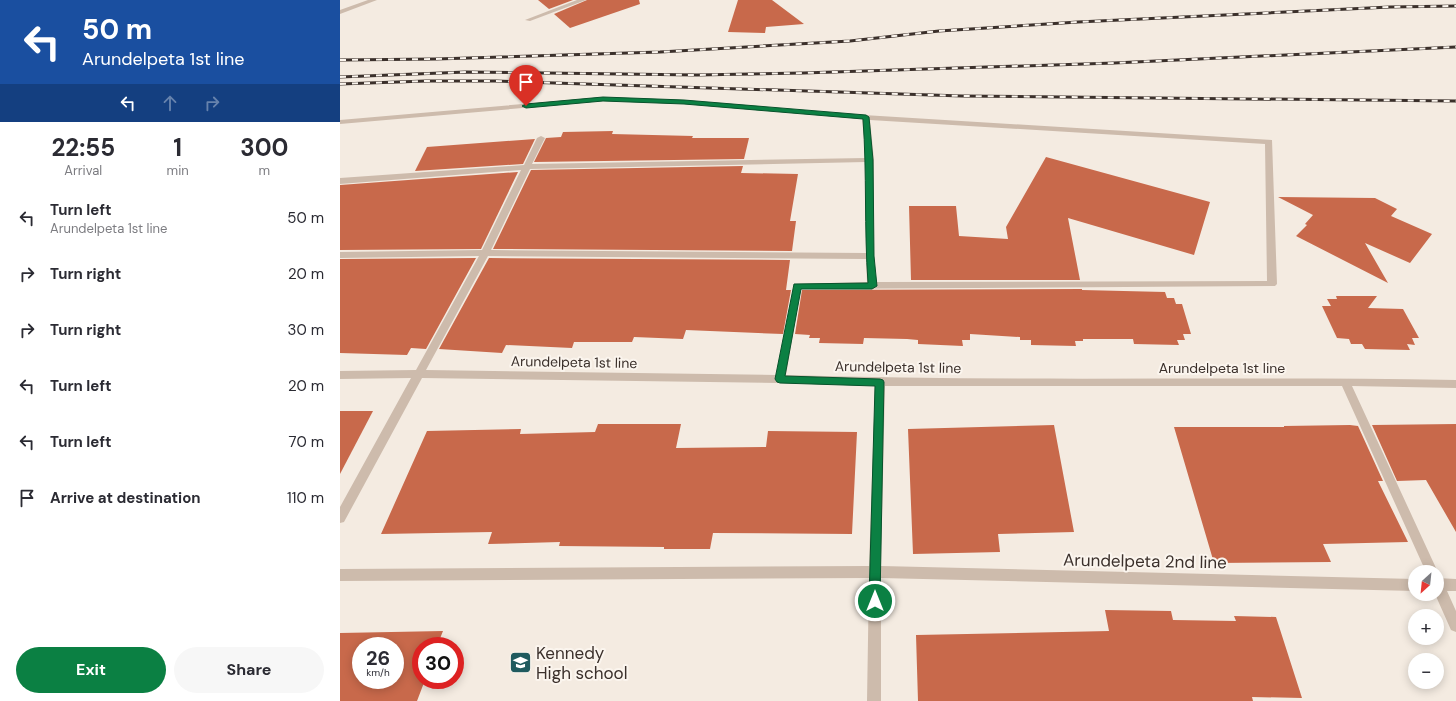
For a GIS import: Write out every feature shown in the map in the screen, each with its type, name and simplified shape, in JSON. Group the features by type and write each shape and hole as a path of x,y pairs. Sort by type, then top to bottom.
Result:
{"street":[{"path":"340,12 374,0"},
{"path":"528,20 582,0"},
{"path":"340,122 603,99 684,102 866,117 1269,142 1272,284 797,286 780,379"},
{"path":"866,117 870,160 870,256 872,286"},
{"path":"340,518 485,253 529,167 542,138"},
{"path":"340,181 529,167 870,160"},
{"path":"340,255 485,253 870,256"},
{"name":"Arundelpeta 1st line","path":"340,375 420,374 780,379 880,382 1345,382 1456,384"},
{"path":"874,701 875,572 880,382"},
{"path":"1345,382 1429,565"},
{"name":"Arundelpeta 2nd line","path":"340,574 875,572 1408,585"},
{"path":"1444,585 1456,585"},
{"path":"1444,600 1456,625"}],"building":[{"path":"538,0 573,0 549,9"},
{"path":"587,0 639,0 640,4 570,28 554,14"},
{"path":"738,0 772,0 804,24 766,27 765,33 728,32"},
{"path":"613,131 612,134 693,136 692,138 749,138 744,159 534,162 546,138 561,137 563,132"},
{"path":"535,139 523,164 415,171 427,147"},
{"path":"1046,157 1210,202 1194,255 1068,218 1080,280 911,280 909,206 956,206 959,236 1008,239 1006,227"},
{"path":"743,166 741,173 798,174 790,221 796,221 792,251 493,249 531,170"},
{"path":"518,172 481,249 340,250 340,185"},
{"path":"1278,197 1375,198 1397,209 1391,216 1432,234 1410,263 1365,243 1388,283 1296,236 1307,225 1305,224 1313,215"},
{"path":"476,258 426,349 411,348 407,355 340,353 340,259"},
{"path":"489,258 790,260 786,290 791,290 783,334 686,330 683,339 634,337 632,342 574,342 572,348 506,345 502,353 439,349"},
{"path":"1082,289 1165,292 1167,298 1174,298 1176,304 1182,304 1191,334 1183,334 1185,340 1177,340 1179,345 1134,344 1133,339 1083,339 1083,341 1075,341 1076,346 1031,345 1031,340 1020,340 1020,337 970,334 970,340 962,340 963,346 918,344 918,340 907,339 864,338 863,344 819,343 820,338 809,338 810,335 795,334 802,290"},
{"path":"1336,296 1377,296 1368,308 1403,309 1419,338 1412,338 1415,345 1407,344 1410,350 1365,349 1362,344 1351,344 1349,339 1337,338 1322,306 1331,306 1327,299 1337,299"},
{"path":"340,411 373,411 340,474"},
{"path":"598,424 681,424 676,448 766,447 768,431 857,432 852,534 713,533 710,549 664,549 664,547 559,546 560,542 488,544 492,532 381,534 427,431 521,429 520,434 595,432"},
{"path":"1456,424 1456,532 1426,480 1397,481 1372,425"},
{"path":"1054,425 1074,532 998,534 1000,552 913,554 908,429"},
{"path":"1358,426 1383,481 1378,481 1408,542 1323,544 1331,562 1214,563 1174,427 1284,427"},
{"path":"1105,610 1171,611 1173,620 1236,621 1234,616 1276,617 1302,698 1252,697 1253,701 918,701 916,635 1109,631"},
{"path":"443,631 441,637 412,637 412,689 422,689 417,701 340,701 340,633"}],"railway":[{"path":"340,60 436,59 660,52 850,41 939,31 1078,22 1390,7 1456,6"},
{"path":"340,77 466,72 697,75 803,73 1114,63 1456,47"},
{"path":"340,84 426,81 496,81 962,96 1456,101"}],"place":[{"name":"Kennedy High school","path":"520,663"}],"route":[{"path":"526,106 603,99 684,102 866,117 870,160 870,256 872,286 797,286 780,379 880,382 875,601"}]}
